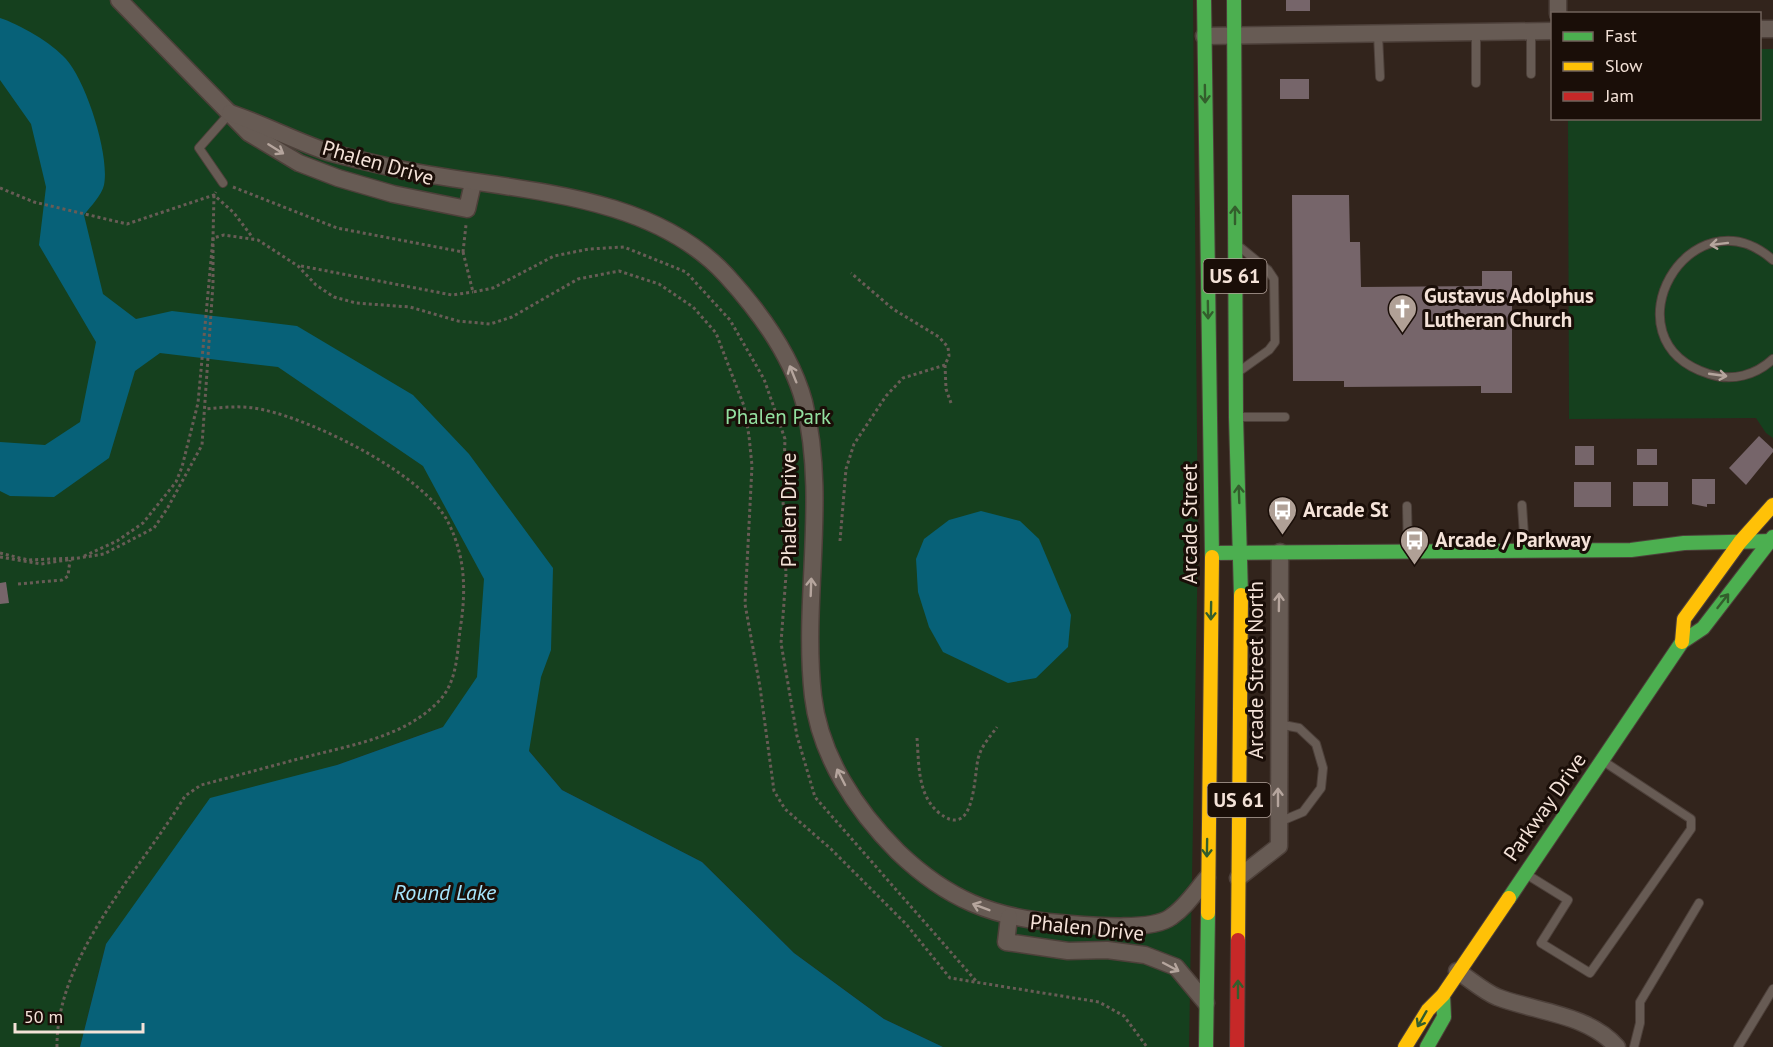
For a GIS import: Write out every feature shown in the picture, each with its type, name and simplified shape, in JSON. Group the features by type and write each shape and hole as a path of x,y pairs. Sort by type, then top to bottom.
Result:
{"main road":[{"name":"Arcade Street","path":"1204,0 1212,553 1206,1047"},
{"name":"US 61","path":"1234,0 1236,417 1241,552 1237,1047"},
{"name":"Parkway Drive","path":"1682,642 1684,619 1740,542 1773,505"},
{"path":"1212,553 1631,550 1684,543 1772,540"},
{"name":"Parkway Drive","path":"1406,1047 1428,1010 1443,995 1457,971 1682,642 1702,628 1772,540"},
{"path":"1631,550 1685,557"},
{"path":"1709,559 1773,563"},
{"name":"Parkway Drive","path":"1427,1047 1444,1017 1443,995"}],"street":[{"name":"Phalen Drive","path":"118,0 249,133 299,163 338,178 393,194 468,209"},
{"path":"1204,36 1551,31"},
{"name":"Phalen Drive","path":"230,113 327,151 473,183 604,204 644,219 684,240 723,271 757,311 784,353 803,399 815,461 811,592 813,688 828,752 852,799 885,838 920,873 972,904 1008,917 1123,926 1169,919 1207,878"},
{"path":"468,209 473,183"},
{"name":"Arcade Street North","path":"1238,878 1279,846 1280,552"},
{"name":"Phalen Drive","path":"1008,917 1006,942 1068,951 1088,950 1145,955 1176,967 1206,1003"},
{"path":"1088,925 1088,950"},
{"path":"1123,926 1123,952"},
{"path":"1457,971 1496,996 1567,1017 1606,1035 1617,1047"}],"lane":[{"path":"1531,32 1531,74"},
{"path":"1476,33 1476,83"},
{"path":"1378,34 1380,76"},
{"path":"223,183 199,148 230,113"},
{"path":"1235,242 1268,270 1274,279 1275,342 1269,350 1236,373"},
{"path":"1773,261 1764,253 1744,244 1723,242 1702,247 1684,258 1670,274 1661,294 1660,315 1665,336 1677,356 1696,370 1718,377 1742,376 1764,368 1773,359"},
{"path":"1236,417 1285,417"},
{"path":"1522,505 1525,551"},
{"path":"1407,506 1408,552"},
{"path":"1278,723 1299,728 1316,744 1323,768 1321,788 1303,812 1278,823"},
{"path":"1525,874 1568,900 1541,943 1590,973 1691,828 1691,819 1603,760"},
{"path":"1634,1047 1640,1023 1640,1002 1699,903"},
{"path":"1738,1047 1773,988"}],"path":[{"path":"0,188 34,202 127,224 213,195 223,183 337,228 463,252"},
{"path":"0,555 41,564 105,556 154,528 167,509 202,445 213,284 213,195"},
{"path":"213,195 234,213 253,238 298,266 316,285 334,297 356,303 410,307 458,321 490,324 512,317 578,279 619,272 659,284 693,307 716,333 744,406 752,466 745,604 760,687 774,791 785,809 831,849 899,917 950,978 1099,1002 1124,1016 1147,1047"},
{"path":"468,209 463,252 473,292"},
{"path":"213,238 224,235 253,238"},
{"path":"70,560 102,549 143,523 176,482 189,446 199,390 213,238"},
{"path":"298,266 452,295 493,288 555,256 589,249 624,247 686,272 730,320 764,379 785,439 783,501 786,575 781,643 797,736 814,797 978,983"},
{"path":"851,273 893,309 939,338 948,347 945,389 951,403"},
{"path":"840,541 846,469 854,444 886,396 903,378 945,365"},
{"path":"57,1047 57,1026 64,995 79,963 98,927 185,796 201,785 356,745 396,730 429,709 450,688 461,622 464,569 448,522 429,496 404,476 362,450 296,420 246,407 205,409"},
{"path":"102,549 105,556"},
{"path":"18,584 62,580 68,576 70,560"},
{"path":"917,738 920,779 929,799 938,812 951,818 962,818 968,812 972,799 978,758 985,743 997,727"}],"green space":[{"name":"Phalen Park","path":"0,0 1193,0 1198,541 1189,1047 943,1047 884,1019 794,953 702,862 562,790 529,751 443,727 337,765 106,944 80,1047 0,1047"},
{"path":"1761,49 1773,49 1773,438 1766,433 1756,418 1569,419 1568,120 1761,120"}],"water":[{"name":"Round Lake","path":"0,18 35,35 66,59 81,84 95,119 103,156 104,185 84,215 103,294 136,319 172,311 297,326 413,395 469,454 553,568 551,650 541,677 529,751 562,790 702,862 794,953 884,1019 943,1047 80,1047 106,944 210,798 337,765 443,727 477,677 484,579 423,466 278,367 160,353 135,371 109,458 54,497 10,496 0,491 0,442 45,445 80,422 96,342 39,245 46,187 31,124 0,80"},
{"path":"981,511 1020,521 1039,539 1071,615 1068,647 1036,678 1008,683 943,652 929,627 918,592 916,559 924,539 949,520"}],"building":[{"path":"1286,0 1310,0 1310,11 1286,11"},
{"path":"1280,79 1309,79 1309,99 1280,99"},
{"name":"Gustavus Adolphus Lutheran Church","path":"1292,195 1349,195 1350,242 1360,242 1361,287 1482,286 1482,271 1512,271 1512,393 1481,393 1481,386 1344,387 1344,381 1293,381"},
{"path":"1759,436 1773,449 1773,452 1746,485 1729,468"},
{"path":"1575,446 1594,446 1594,465 1575,465"},
{"path":"1637,449 1657,449 1657,465 1637,465"},
{"path":"1692,479 1715,479 1715,504 1707,504 1707,507 1692,504"},
{"path":"1574,482 1611,482 1611,507 1574,507"},
{"path":"1633,482 1668,482 1668,506 1633,506"},
{"path":"6,582 9,603 0,604 0,583"}],"traffic: fast":[{"path":"1204,0 1212,557"},
{"path":"1234,0 1236,417 1241,595"},
{"path":"1509,898 1682,642 1703,628 1773,537"},
{"path":"1212,553 1631,550 1684,543 1773,541"},
{"path":"1206,1047 1208,913"},
{"path":"1427,1047 1444,1017 1443,995"}],"traffic: slow":[{"path":"1682,642 1684,619 1740,542 1773,505"},
{"path":"1208,913 1212,557"},
{"path":"1238,940 1241,595"},
{"path":"1405,1047 1428,1010 1443,995 1509,898"}],"traffic: jam":[{"path":"1237,1047 1238,940"}],"place":[{"name":"Gustavus Adolphus Lutheran Church","path":"1403,334"},
{"name":"Arcade St","path":"1282,536"},
{"name":"Arcade / Parkway","path":"1414,566"}]}
